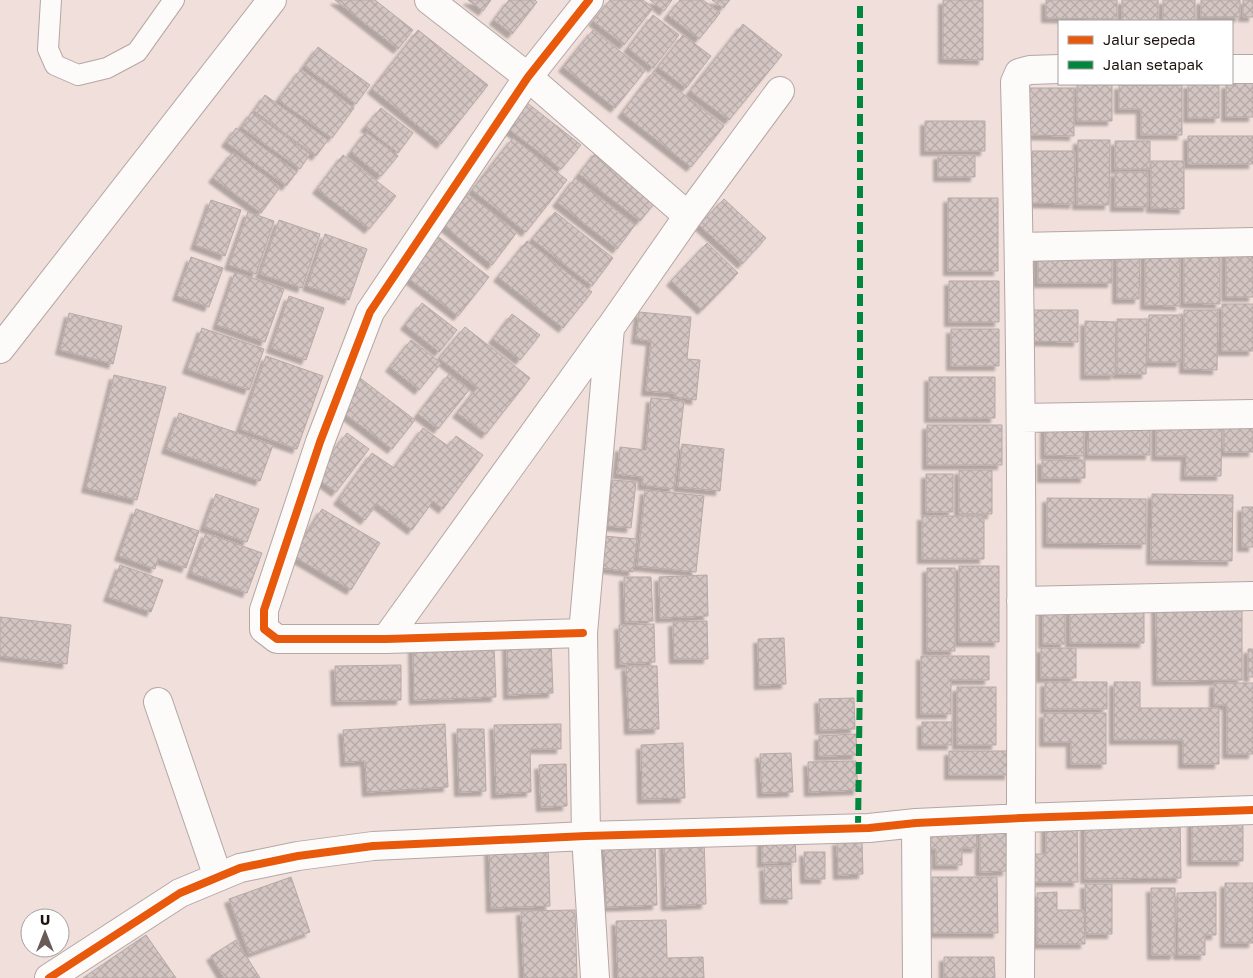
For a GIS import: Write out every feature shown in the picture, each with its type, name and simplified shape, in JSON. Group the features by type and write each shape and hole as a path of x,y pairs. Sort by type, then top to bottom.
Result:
{"street":[{"path":"0,349 272,0"},
{"path":"429,0 528,77 688,216"},
{"path":"582,633 386,638 277,638 264,629 264,610 320,442 370,312 528,77 589,0"},
{"path":"1020,978 1021,418 1015,82 1019,73 1030,70 1058,69"},
{"path":"1233,69 1253,69"},
{"path":"386,638 610,328 688,216 780,91"},
{"path":"1019,247 1253,242"},
{"path":"595,978 586,836 582,633 610,328"},
{"path":"1021,418 1253,414"},
{"path":"1021,601 1253,596"},
{"path":"158,702 218,877"},
{"path":"49,978 180,893 240,868 298,856 373,846 586,836 869,828 1021,818 1253,810"},
{"path":"909,825 917,978"}],"lane":[{"path":"51,0 48,49 55,65 78,75 107,68 137,52 174,0"}],"building":[{"path":"335,0 375,0 413,30 398,49"},
{"path":"468,0 491,0 483,11"},
{"path":"509,0 535,0 537,2 512,34 494,20"},
{"path":"610,0 643,0 653,8 624,45 593,21"},
{"path":"650,0 672,0 664,11"},
{"path":"680,0 703,0 720,13 699,39 668,15"},
{"path":"712,0 730,0 723,8"},
{"path":"943,0 983,0 983,60 943,59"},
{"path":"1046,0 1117,0 1117,19 1046,18"},
{"path":"1122,0 1158,0 1158,20 1122,20"},
{"path":"1163,0 1195,0 1195,20 1163,20"},
{"path":"1201,0 1240,0 1240,17 1201,17"},
{"path":"1243,0 1253,0 1253,17 1243,17"},
{"path":"653,15 679,35 653,68 628,48"},
{"path":"743,24 782,55 729,120 690,91"},
{"path":"418,30 488,85 441,144 372,89"},
{"path":"593,30 645,71 615,108 563,67"},
{"path":"683,35 711,56 686,88 658,67"},
{"path":"318,47 370,85 356,104 304,66"},
{"path":"301,69 354,108 332,138 278,100"},
{"path":"654,71 724,126 691,167 622,113"},
{"path":"1233,77 1253,77 1253,117 1226,117 1226,85 1233,85"},
{"path":"1077,85 1112,85 1112,121 1077,121"},
{"path":"1119,85 1182,85 1182,135 1141,135 1141,109 1119,109"},
{"path":"1188,85 1219,85 1219,118 1188,118"},
{"path":"1027,88 1074,88 1074,136 1027,135"},
{"path":"265,95 328,140 316,156 254,111"},
{"path":"526,102 581,145 561,169 506,127"},
{"path":"381,108 413,133 398,153 365,127"},
{"path":"252,112 310,154 300,169 241,127"},
{"path":"925,121 985,121 985,151 925,151"},
{"path":"236,128 297,172 286,186 226,142"},
{"path":"366,132 398,156 381,176 351,152"},
{"path":"1188,136 1253,136 1253,164 1188,164"},
{"path":"513,138 567,180 526,232 472,190"},
{"path":"1078,140 1110,140 1109,205 1077,205"},
{"path":"1115,141 1150,141 1150,169 1115,169"},
{"path":"597,151 658,199 640,221 579,174"},
{"path":"1032,151 1075,151 1074,204 1032,203"},
{"path":"233,152 280,187 261,213 213,178"},
{"path":"343,155 396,196 369,229 317,189"},
{"path":"938,155 975,155 975,177 938,177"},
{"path":"1151,161 1184,161 1184,209 1151,208"},
{"path":"1115,172 1148,172 1148,207 1115,207"},
{"path":"575,178 635,225 617,249 557,202"},
{"path":"468,194 517,232 492,265 443,225"},
{"path":"948,198 998,198 998,271 948,271"},
{"path":"724,199 766,238 742,264 699,225"},
{"path":"211,200 241,210 225,256 195,245"},
{"path":"248,212 274,221 256,274 229,265"},
{"path":"555,212 613,258 592,286 532,239"},
{"path":"279,220 320,234 302,288 260,274"},
{"path":"325,234 367,249 349,300 307,286"},
{"path":"435,234 489,277 458,316 403,274"},
{"path":"527,241 592,292 563,328 498,277"},
{"path":"707,243 738,273 702,310 671,281"},
{"path":"1145,246 1180,247 1180,306 1145,305"},
{"path":"1226,249 1253,249 1253,297 1226,297"},
{"path":"1038,250 1112,251 1112,283 1038,283"},
{"path":"1184,252 1220,252 1220,304 1184,303"},
{"path":"1117,255 1140,255 1139,299 1117,299"},
{"path":"191,257 223,268 209,307 177,296"},
{"path":"235,272 284,289 265,342 217,325"},
{"path":"949,281 999,281 999,322 949,322"},
{"path":"289,296 324,308 306,360 271,348"},
{"path":"422,303 457,330 439,352 405,325"},
{"path":"1222,304 1253,304 1253,351 1222,351"},
{"path":"1033,310 1078,310 1078,342 1033,341"},
{"path":"1184,310 1218,310 1217,370 1184,369"},
{"path":"639,312 691,317 687,359 700,360 696,400 675,397 675,393 646,391 651,341 636,339"},
{"path":"69,313 122,326 113,364 60,350"},
{"path":"512,314 540,335 520,360 493,339"},
{"path":"1149,315 1181,315 1181,362 1148,362"},
{"path":"1117,319 1147,319 1146,374 1117,374"},
{"path":"1085,321 1116,322 1115,375 1085,375"},
{"path":"465,327 530,378 486,434 457,413 477,388 439,358"},
{"path":"202,328 264,349 249,390 187,369"},
{"path":"951,329 999,329 999,366 951,366"},
{"path":"411,340 441,363 419,390 390,367"},
{"path":"266,356 323,376 297,449 240,429"},
{"path":"449,374 469,390 438,429 418,414"},
{"path":"114,375 166,387 137,500 86,488"},
{"path":"929,377 995,377 995,418 929,418"},
{"path":"360,378 415,420 392,449 337,408"},
{"path":"651,398 684,401 674,489 642,485 643,477 617,474 620,447 646,450"},
{"path":"179,413 273,445 260,481 166,449"},
{"path":"1224,420 1253,420 1253,452 1224,452"},
{"path":"1045,421 1084,422 1084,456 1045,455"},
{"path":"1089,422 1150,422 1150,455 1088,455"},
{"path":"1156,422 1222,422 1221,476 1185,476 1186,456 1156,456"},
{"path":"927,425 1002,425 1002,465 927,465"},
{"path":"423,428 448,446 456,436 483,455 443,509 433,501 412,530 377,504 365,520 338,500 372,453 394,468"},
{"path":"347,433 369,449 336,492 314,476"},
{"path":"682,444 724,449 720,491 678,487"},
{"path":"1042,460 1085,460 1085,478 1042,478"},
{"path":"959,470 992,470 992,514 959,514"},
{"path":"926,474 953,474 953,512 926,512"},
{"path":"612,480 636,482 631,528 608,526"},
{"path":"645,490 704,496 696,572 637,566"},
{"path":"216,494 259,509 247,542 204,527"},
{"path":"1152,494 1233,495 1232,561 1151,560"},
{"path":"1047,498 1146,499 1146,544 1047,543"},
{"path":"1242,507 1253,507 1253,547 1242,547"},
{"path":"136,509 199,531 186,568 158,559 155,569 119,556"},
{"path":"322,509 380,543 351,590 293,556"},
{"path":"922,516 984,516 984,559 922,559"},
{"path":"206,533 262,553 247,593 191,573"},
{"path":"604,536 637,539 633,572 601,568"},
{"path":"120,565 163,580 151,612 108,597"},
{"path":"959,566 999,566 999,642 959,642"},
{"path":"927,568 955,568 955,651 927,651"},
{"path":"707,575 708,616 660,618 659,577"},
{"path":"624,577 651,577 653,621 625,622"},
{"path":"1156,600 1242,600 1242,680 1157,681"},
{"path":"1043,604 1065,604 1065,644 1043,644"},
{"path":"1070,608 1144,608 1144,643 1070,643"},
{"path":"0,617 71,625 67,664 0,656"},
{"path":"707,621 708,659 674,659 673,622"},
{"path":"654,624 655,662 620,664 619,625"},
{"path":"784,638 786,684 759,685 758,639"},
{"path":"551,640 553,693 508,695 507,642"},
{"path":"494,644 496,697 414,700 413,647"},
{"path":"1041,648 1076,648 1076,678 1041,678"},
{"path":"1248,649 1253,649 1253,677 1248,677"},
{"path":"921,656 989,656 989,680 951,680 951,714 921,714"},
{"path":"401,665 401,700 336,701 335,666"},
{"path":"626,666 657,666 659,729 629,730"},
{"path":"1045,682 1107,682 1107,709 1045,709"},
{"path":"1114,682 1140,682 1140,708 1219,708 1219,764 1183,764 1183,740 1114,740"},
{"path":"1214,683 1253,683 1253,754 1227,754 1227,705 1214,705"},
{"path":"957,687 996,687 996,745 957,745"},
{"path":"854,698 855,729 820,730 819,699"},
{"path":"1044,713 1106,713 1106,764 1071,764 1071,742 1044,742"},
{"path":"922,722 952,722 952,745 922,745"},
{"path":"445,724 448,787 367,792 365,761 345,762 343,730"},
{"path":"561,724 561,749 530,749 531,792 496,794 494,725"},
{"path":"457,729 484,729 486,791 459,792"},
{"path":"856,734 857,755 819,756 819,736"},
{"path":"683,743 685,798 642,799 641,745"},
{"path":"949,751 1009,751 1009,775 949,775"},
{"path":"791,753 793,792 762,793 760,754"},
{"path":"856,761 858,790 809,792 808,762"},
{"path":"566,764 567,806 541,807 539,765"},
{"path":"1085,816 1180,816 1181,878 1085,879"},
{"path":"1077,817 1078,882 1028,882 1028,854 1046,854 1046,818"},
{"path":"1243,817 1243,861 1192,861 1192,818"},
{"path":"980,825 1006,825 1007,871 980,872"},
{"path":"923,827 976,827 977,848 962,848 962,865 936,865 936,849 923,849"},
{"path":"795,831 796,862 762,863 762,832"},
{"path":"704,837 706,904 666,906 664,838"},
{"path":"655,838 657,905 606,907 604,840"},
{"path":"837,841 862,841 863,874 838,875"},
{"path":"548,845 550,906 491,908 489,847"},
{"path":"804,852 825,852 825,879 805,879"},
{"path":"764,866 791,866 792,899 765,899"},
{"path":"291,877 310,932 249,954 229,899"},
{"path":"932,877 997,877 998,933 933,933"},
{"path":"1225,883 1253,883 1253,943 1225,943"},
{"path":"1085,884 1112,884 1112,934 1086,934"},
{"path":"1151,888 1175,888 1175,955 1152,955"},
{"path":"1057,892 1057,910 1084,910 1085,944 1037,944 1037,893"},
{"path":"1216,892 1216,935 1205,935 1205,955 1178,955 1177,893"},
{"path":"575,910 577,978 524,978 521,911"},
{"path":"666,920 667,958 703,957 704,978 618,978 616,921"},
{"path":"146,935 176,978 83,978"},
{"path":"236,940 260,978 224,978 211,956"},
{"path":"944,957 994,957 995,978 944,978"}],"marked path":[{"path":"858,828 860,673 860,0"}],"cycle path":[{"path":"583,633 386,639 277,639 264,629 264,610 320,442 370,312 528,77 589,0"},
{"path":"49,978 180,893 240,868 298,856 373,846 586,836 869,828 916,823 1021,818 1253,810"}]}
